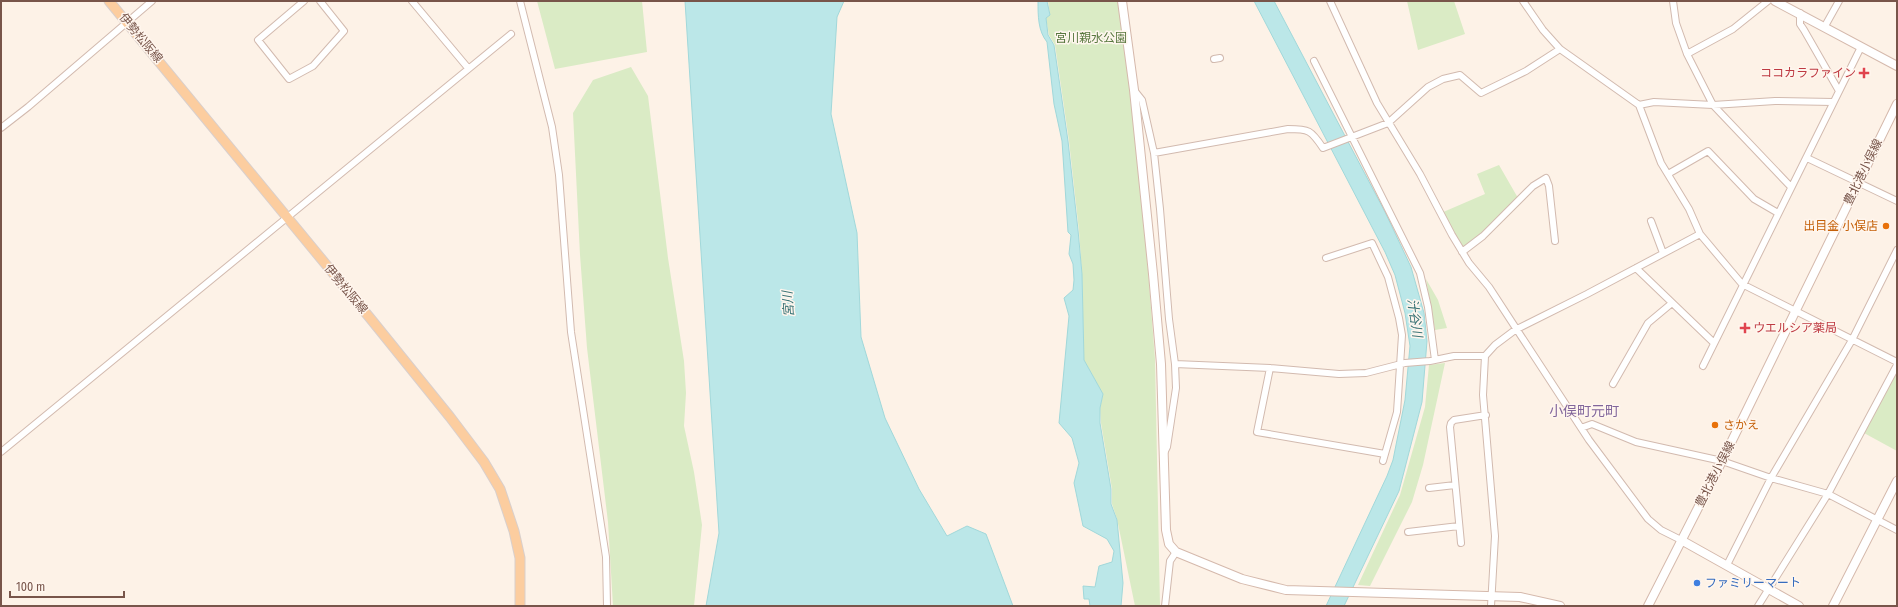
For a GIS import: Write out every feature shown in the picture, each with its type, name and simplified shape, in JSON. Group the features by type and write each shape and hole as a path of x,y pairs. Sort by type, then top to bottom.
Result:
{"main road":[{"name":"伊勢松阪線","path":"109,1 197,106 225,144 450,417 484,462 500,489 514,531 520,558 520,606"}],"street":[{"path":"1,128 28,107 126,21 152,1"},
{"path":"304,1 258,40 290,79 313,66 344,31 320,1"},
{"path":"412,1 468,68"},
{"path":"520,1 552,127 559,175 571,332 606,557 607,606"},
{"path":"1122,1 1134,90 1154,274 1161,364 1166,530 1170,544 1176,552 1254,583 1286,590 1325,593 1493,595 1520,597 1560,606"},
{"path":"1330,1 1388,123 1420,174 1462,252 1489,287 1515,330 1581,428 1648,519 1660,530 1727,565 1799,606"},
{"path":"1523,1 1543,30 1560,49 1639,105 1661,164 1689,209 1700,234 1742,284 1796,310 1897,364 1828,494 1758,606"},
{"path":"1674,1 1676,23 1687,54 1713,105 1791,187"},
{"path":"1687,54 1733,29 1768,1"},
{"path":"1776,1 1897,66"},
{"path":"1825,26 1839,1"},
{"path":"1800,13 1800,24 1839,91"},
{"path":"1,452 511,34"},
{"path":"1704,366 1742,284 1807,158 1861,47"},
{"path":"1154,153 1288,129 1305,129 1315,136 1322,148 1388,123 1428,87 1443,79 1460,75 1481,93 1526,71 1560,49"},
{"path":"1314,61 1420,273 1428,307 1433,361"},
{"path":"1134,90 1142,100 1154,153 1169,319 1176,364 1175,395 1167,447 1163,455"},
{"path":"1639,105 1654,102 1713,105 1775,101 1833,102"},
{"name":"豊北港小俣線","path":"1648,606 1722,461 1897,104"},
{"path":"1668,174 1708,151 1754,199 1778,213"},
{"path":"1807,158 1897,201"},
{"path":"1462,252 1484,236 1533,186 1546,178 1549,186 1555,241"},
{"path":"1651,221 1663,253"},
{"path":"1491,606 1493,595 1495,536 1486,414 1483,395 1485,356 1495,345 1515,330 1588,294 1700,234"},
{"path":"1326,258 1372,243 1388,277 1402,335 1403,364 1397,412 1383,461"},
{"path":"1727,565 1771,478 1852,340 1897,250"},
{"path":"1636,268 1714,343"},
{"path":"1613,384 1648,323 1672,303"},
{"path":"1176,364 1270,368 1339,374 1366,373 1403,364 1433,361 1454,356 1485,356"},
{"path":"1270,368 1257,432 1385,454"},
{"path":"1461,543 1450,427 1451,422 1454,420 1486,414"},
{"path":"1581,428 1592,424 1636,442 1722,461 1771,478 1828,494 1897,530"},
{"path":"1833,606 1897,481"},
{"path":"1429,488 1455,485"},
{"path":"1408,532 1459,526"},
{"path":"1165,606 1170,561 1176,552"}],"green space":[{"path":"537,1 642,1 647,52 555,69"},
{"name":"宮川親水公園","path":"1048,1 1122,1 1134,90 1155,359 1160,606 1135,606 1117,519 1112,504 1112,489 1101,423 1100,408 1103,394 1084,360 1082,275 1079,231 1069,141 1055,45 1049,35 1046,18 1050,15"},
{"path":"1407,1 1454,1 1465,34 1418,50"},
{"path":"631,67 648,96 668,258 684,361 686,393 684,426 694,472 702,525 694,606 613,606 608,522 587,348 580,255 573,113 593,80"},
{"path":"1499,165 1518,198 1505,215 1462,252 1441,213 1485,194 1477,174"},
{"path":"1426,279 1438,300 1447,328 1435,330"},
{"path":"1445,363 1423,465 1412,502 1370,586 1358,585 1400,495 1425,407 1429,365"},
{"path":"1897,372 1897,451 1864,433"}],"water":[{"name":"宮川","path":"685,1 844,1 837,17 831,114 857,233 861,337 885,418 919,489 947,536 967,526 986,534 1013,606 706,606 719,533"},
{"path":"1038,1 1047,1 1050,15 1046,18 1048,35 1054,45 1068,141 1082,274 1084,360 1103,394 1100,408 1100,423 1111,489 1111,504 1117,520 1123,583 1121,606 1090,606 1089,599 1084,599 1083,586 1095,587 1099,566 1112,562 1114,551 1107,539 1083,526 1074,483 1079,463 1072,438 1059,423 1069,316 1064,298 1073,290 1074,280 1073,264 1069,254 1071,235 1068,232 1062,141 1054,104 1047,42 1044,38 1039,23"},
{"name":"汁谷川","path":"1254,1 1274,1 1385,212 1411,267 1424,313 1427,341 1422,402 1399,491 1344,606 1326,606 1387,476 1393,460 1405,400 1410,346 1405,313 1395,275 1385,252"}],"place":[{"name":"ココカラファイン","path":"1864,73"},
{"name":"出目金 小俣店","path":"1886,226"},
{"name":"ウエルシア薬局","path":"1745,328"},
{"name":"さかえ","path":"1715,425"},
{"name":"ファミリーマート","path":"1697,583"}],"district":[{"name":"小俣町元町","path":"1584,411"}]}
